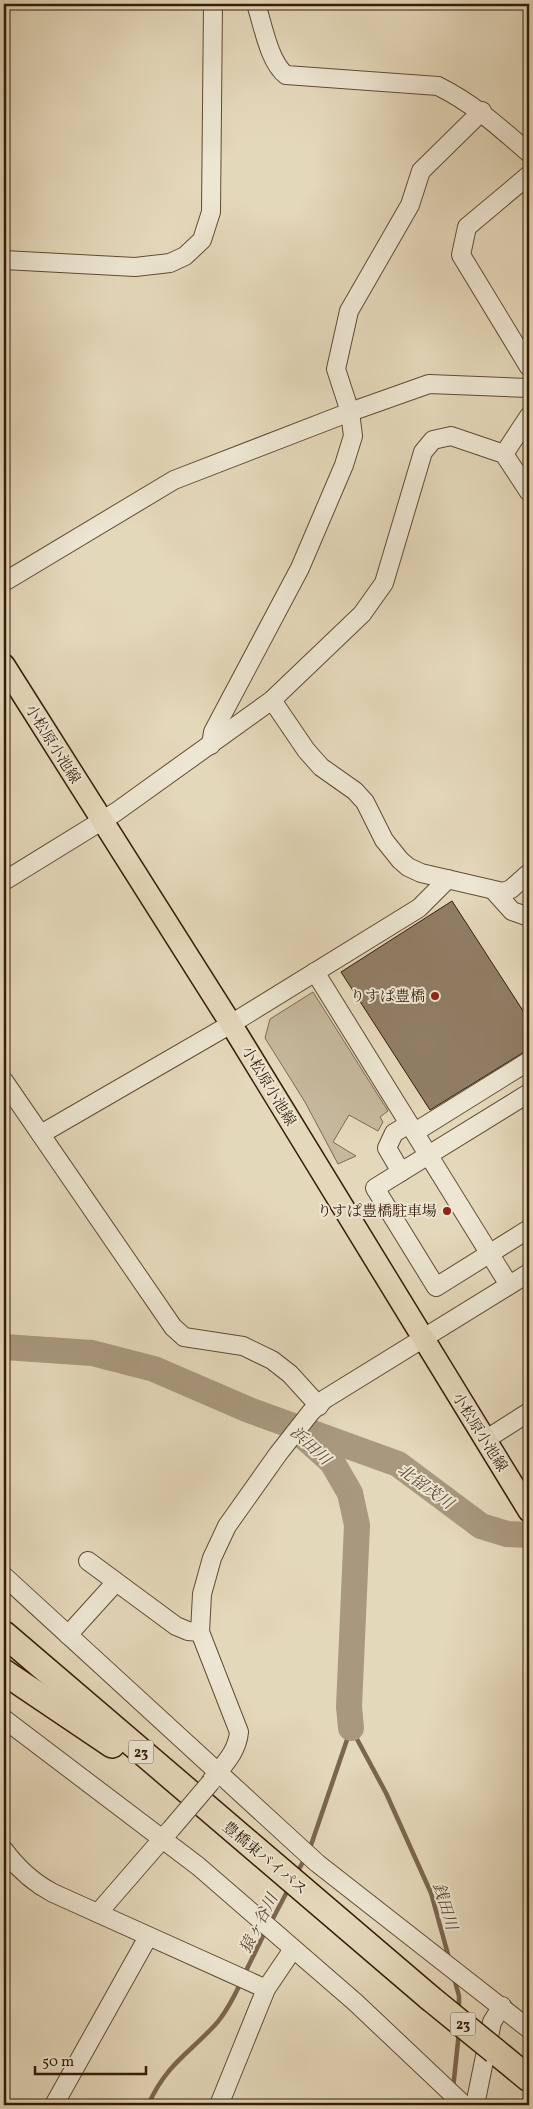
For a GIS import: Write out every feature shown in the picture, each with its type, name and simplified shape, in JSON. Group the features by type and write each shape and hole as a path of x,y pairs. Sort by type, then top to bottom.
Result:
{"highway":[{"name":"豊橋東バイパス","path":"7,1636 430,1998 529,2079"},
{"name":"23","path":"4,1672 115,1748 278,1869"}],"main road":[{"name":"小松原小池線","path":"4,665 231,1024 422,1339 529,1509"}],"street":[{"path":"4,260 135,267 170,263 185,256 202,240 211,212 213,4"},
{"path":"256,4 274,60 278,69 286,75 438,86 482,111 529,153"},
{"path":"211,745 213,732 300,568 340,474 353,436 350,412 336,369 349,311 410,205 421,171 482,111"},
{"path":"529,175 467,227 461,255 529,367"},
{"path":"4,582 174,480 350,412 430,384 529,388"},
{"path":"504,454 529,416"},
{"path":"4,881 116,812 272,700 362,614 384,584 423,452 433,440 451,436 504,454 529,492"},
{"path":"272,700 306,750 322,767 355,791 364,802 384,840 400,860 421,873 503,892 511,889 529,873"},
{"path":"41,1134 231,1024 420,908 448,880"},
{"path":"494,891 512,910 529,917"},
{"path":"316,972 509,1285"},
{"path":"401,1172 387,1148 394,1132 412,1128 529,1061"},
{"path":"4,1081 173,1327 184,1337 243,1346 272,1360 290,1374 315,1409"},
{"path":"529,1093 375,1188 436,1287 529,1228"},
{"path":"98,1913 215,1777 231,1757 238,1744 239,1732 200,1632 202,1594 212,1558 227,1526 278,1454 325,1399 529,1273"},
{"path":"485,1440 529,1412"},
{"path":"88,1561 176,1626 188,1631 200,1632"},
{"path":"4,1576 215,1777 317,1863 529,2029"},
{"path":"68,1635 116,1582"},
{"path":"4,1718 167,1834 198,1866 355,2002 464,2105"},
{"path":"4,1850 22,1873 33,1882 148,1937 258,1986"},
{"path":"54,2105 148,1937"},
{"path":"219,2105 258,1986 293,1949"},
{"path":"475,2105 492,2022 502,2006"}],"shaded area":[{"path":"313,992 388,1111 380,1117 383,1122 378,1131 349,1115 333,1142 356,1156 338,1164 305,1102 265,1038 270,1019"}],"building":[{"name":"りすぱ豊橋","path":"452,901 529,1020 529,1049 430,1110 341,972"}],"waterway":[{"name":"浜田川","path":"4,1347 92,1353 154,1369 249,1410 398,1464 481,1526 507,1534 529,1535"},
{"name":"浜田川","path":"302,1435 332,1462 350,1493 357,1525 349,1707 351,1728"},
{"name":"銭田川","path":"351,1728 386,1793 431,1893 449,1958"},
{"name":"猿ヶ谷川","path":"309,1851 351,1728"},
{"name":"猿ヶ谷川","path":"297,1873 305,1858"},
{"name":"猿ヶ谷川","path":"270,1924 289,1888"},
{"name":"猿ヶ谷川","path":"244,1975 266,1930"},
{"name":"銭田川","path":"454,1978 459,1996 459,2009"},
{"name":"猿ヶ谷川","path":"148,2105 155,2091 170,2070 219,2020 230,2005 241,1982"},
{"name":"銭田川","path":"453,2089 459,2032"}],"place":[{"name":"りすぱ豊橋","path":"435,996"},
{"name":"りすぱ豊橋駐車場","path":"447,1211"}],"water label":[{"name":"北留茂川","path":"426,1486"}]}
